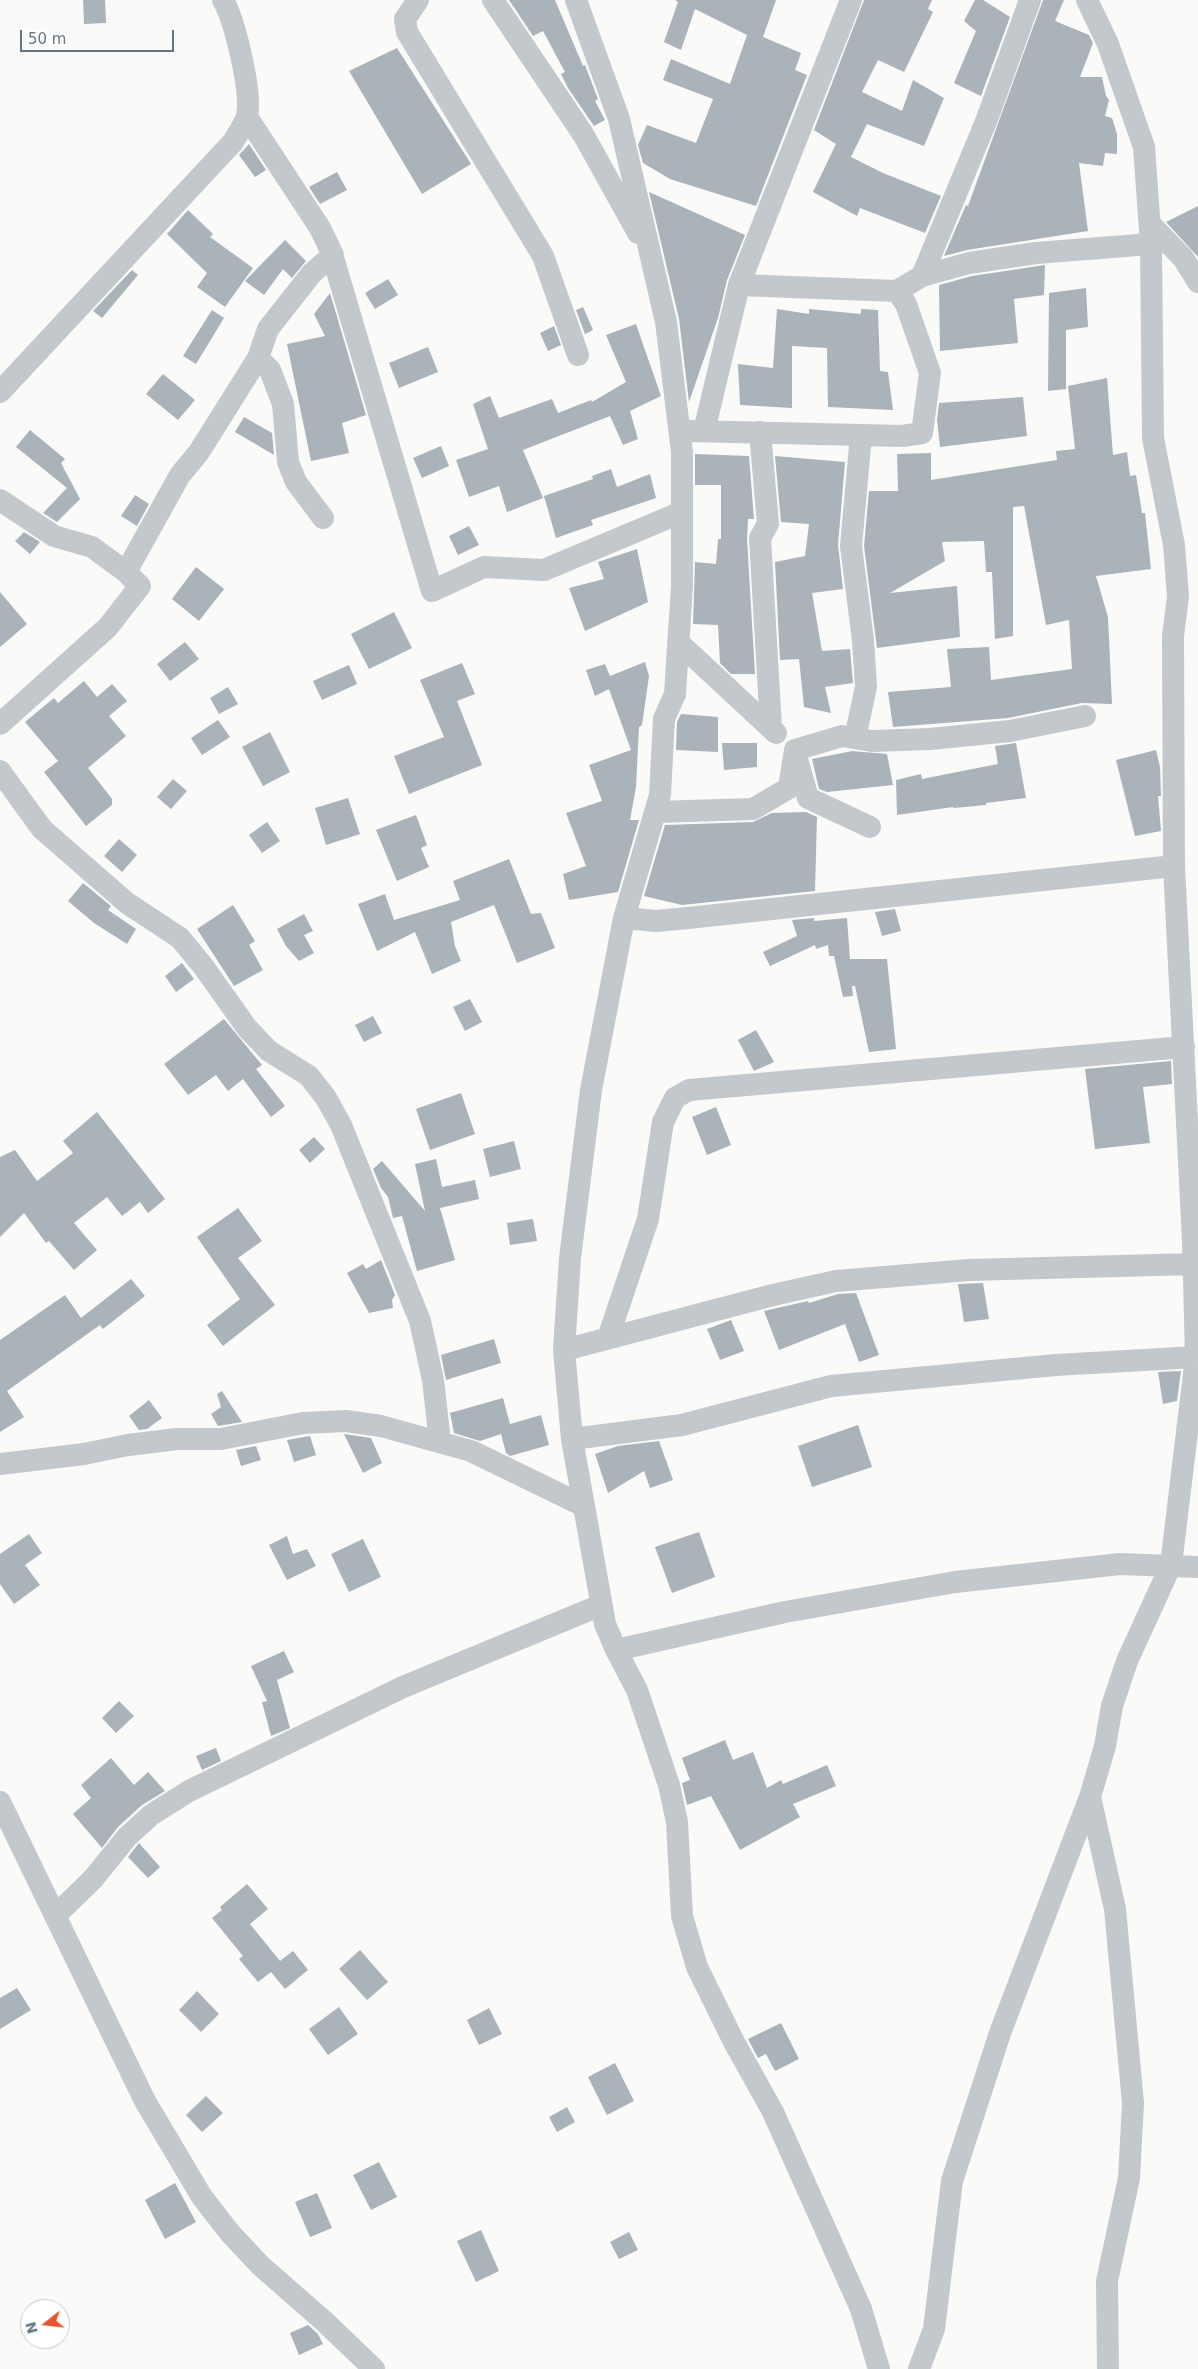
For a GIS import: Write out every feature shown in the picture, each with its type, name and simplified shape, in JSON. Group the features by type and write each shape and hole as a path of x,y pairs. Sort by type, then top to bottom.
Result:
{"street":[{"path":"0,392 233,142 247,117 248,97 234,23 223,0"},
{"path":"418,0 405,19 407,32 543,256 578,355"},
{"path":"493,0 583,134 651,258"},
{"path":"576,0 619,119 666,322 682,452 682,586 675,694 664,719 660,795 624,918 591,1090 570,1258 564,1350 572,1439 582,1505 605,1624 637,1690 669,1784 677,1822 682,1916 697,1968 734,2042 773,2112 861,2308 879,2369"},
{"path":"704,431 739,285 851,0"},
{"path":"922,276 990,110 1030,0"},
{"path":"919,2369 934,2329 952,2181 1000,2034 1090,1798 1105,1746 1112,1706 1127,1661 1171,1565 1196,1357 1194,1264 1196,1241 1174,866 1173,636 1178,597 1174,545 1153,438 1151,235 1144,147 1120,74 1087,0"},
{"path":"247,117 320,228 333,255 432,591 484,567 544,570 682,512"},
{"path":"739,285 897,291 922,276 970,263 1151,235 1183,258 1198,282"},
{"path":"126,572 180,475 199,452 258,358 268,329 312,272 333,255"},
{"path":"679,430 902,436 922,433 930,373 906,304 897,291"},
{"path":"258,358 270,370 283,404 290,469 296,482 323,518"},
{"path":"760,432 768,524 760,538 772,728"},
{"path":"855,738 866,688 863,640 851,546 861,435"},
{"path":"0,500 54,536 92,547 126,572 140,586 108,627 0,724"},
{"path":"678,642 795,750 808,798 870,827"},
{"path":"795,750 842,736 872,740 930,738 1010,731 1085,716"},
{"path":"656,812 753,809 789,788 795,750"},
{"path":"0,771 42,829 127,903 180,938 258,1041 309,1076 326,1098 341,1125 420,1321 433,1380 440,1442"},
{"path":"624,918 656,921 688,918 1174,866"},
{"path":"608,1338 648,1219 663,1122 675,1098 689,1090 1184,1047"},
{"path":"564,1350 773,1295 836,1281 969,1270 1194,1264"},
{"path":"572,1439 682,1425 831,1386 1056,1365 1196,1357"},
{"path":"0,1464 84,1454 177,1438 221,1439 303,1423 346,1421 381,1426 470,1451 582,1505"},
{"path":"616,1650 786,1612 955,1582 1120,1564 1198,1567"},
{"path":"55,1916 93,1879 127,1837 151,1815 189,1791 404,1687 601,1605"},
{"path":"1090,1798 1115,1909 1133,2103 1130,2178 1107,2281 1108,2369"},
{"path":"0,1802 145,2101 202,2196 230,2233 261,2266 325,2322 374,2369"}],"building":[{"path":"83,0 105,0 106,23 84,24"},
{"path":"509,0 555,0 583,66 585,65 598,99 595,101 605,120 594,126 568,88 561,74 565,72 543,31 533,36"},
{"path":"675,0 776,0 763,37 801,53 795,70 807,75 756,206 670,179 643,163 638,145 647,125 696,143 713,99 663,80 671,59 730,84 747,35 695,9 681,50 664,42 678,2"},
{"path":"864,0 932,0 928,9 933,12 904,72 878,60 862,92 902,111 913,80 944,98 924,146 867,124 851,157 883,173 941,196 925,233 860,208 857,216 813,192 836,144 814,130"},
{"path":"975,0 983,0 1010,17 981,96 954,83 976,31 964,21"},
{"path":"1043,0 1064,0 1055,21 1089,35 1093,43 1080,77 1102,77 1106,96 1109,100 1105,116 1112,118 1117,134 1117,154 1105,153 1103,166 1079,163 1088,231 967,250 944,256 966,205 968,206"},
{"path":"397,48 471,164 422,194 349,71"},
{"path":"249,144 266,170 255,177 239,155"},
{"path":"337,172 347,190 320,204 309,187"},
{"path":"649,192 745,235 727,280 718,318 689,402 679,319"},
{"path":"1198,206 1198,257 1166,222"},
{"path":"188,210 213,234 210,237 253,268 225,307 197,287 207,273 167,234"},
{"path":"285,240 306,261 292,278 283,269 264,295 245,281"},
{"path":"1045,265 1044,295 1014,299 1018,343 940,351 939,285 972,276"},
{"path":"132,270 138,275 102,318 93,311"},
{"path":"388,279 398,295 375,309 365,293"},
{"path":"1086,288 1088,327 1066,330 1066,389 1048,391 1049,293"},
{"path":"330,293 366,415 342,423 349,453 311,461 287,344 325,336 314,314"},
{"path":"583,307 593,330 585,334 576,310"},
{"path":"777,309 809,314 809,309 861,314 861,309 878,310 880,371 888,372 893,410 828,407 827,348 792,346 792,408 740,405 738,364 773,368"},
{"path":"212,310 224,318 196,364 183,356"},
{"path":"636,324 661,396 630,411 638,439 623,445 610,416 523,450 543,498 507,512 499,486 469,497 456,460 488,449 473,404 490,396 499,418 552,399 558,413 591,400 592,402 626,382 606,335"},
{"path":"554,326 561,345 548,351 540,333"},
{"path":"428,347 438,372 399,388 389,363"},
{"path":"163,374 195,400 178,420 146,394"},
{"path":"1107,378 1113,455 1127,452 1130,476 1136,475 1142,513 1145,513 1151,569 1096,576 1108,617 1112,704 1082,703 1008,718 893,727 888,692 951,687 947,649 989,647 991,680 1072,669 1069,620 1046,625 1024,506 1013,507 1013,636 995,639 992,572 986,572 984,541 942,542 945,561 890,593 957,586 960,637 877,648 864,546 869,491 898,491 897,454 931,453 931,480 1057,460 1056,451 1075,449 1068,386"},
{"path":"1023,397 1027,436 940,447 937,420 939,403"},
{"path":"244,417 272,433 274,455 235,432"},
{"path":"30,430 65,459 61,463 80,499 57,522 43,513 67,488 16,447"},
{"path":"441,446 449,466 422,478 413,458"},
{"path":"695,454 749,456 754,519 748,519 747,539 755,674 731,674 720,663 718,625 693,624 695,562 716,564 718,539 721,539 721,485 695,485"},
{"path":"775,456 845,462 838,545 843,589 812,593 822,651 850,649 853,683 825,687 831,713 804,707 799,659 780,660 775,562 805,556 809,524 781,522"},
{"path":"611,469 617,487 650,474 656,498 591,520 593,525 556,538 544,496 593,479 592,476"},
{"path":"135,495 149,504 137,526 121,516"},
{"path":"469,526 479,545 458,555 449,536"},
{"path":"24,532 40,542 30,554 15,541"},
{"path":"637,549 648,602 585,631 569,588 604,579 598,562"},
{"path":"196,567 224,589 199,621 172,599"},
{"path":"0,592 27,624 0,647"},
{"path":"394,612 412,648 369,669 351,634"},
{"path":"185,642 199,659 170,681 157,664"},
{"path":"645,662 649,676 642,725 639,727 636,787 630,820 639,820 618,892 569,900 563,874 586,866 566,813 602,801 589,765 631,750 609,689 595,696 586,670 605,664 610,676"},
{"path":"462,663 475,694 457,701 482,765 409,794 394,756 444,737 420,680"},
{"path":"349,665 357,684 322,700 313,681"},
{"path":"84,681 97,697 112,684 127,701 109,716 126,736 88,768 112,799 112,805 86,826 44,772 58,761 25,722 54,698 58,703"},
{"path":"228,687 238,704 219,714 210,698"},
{"path":"681,714 718,717 718,752 676,750 677,722"},
{"path":"218,720 230,737 202,755 191,738"},
{"path":"270,732 290,772 263,786 242,747"},
{"path":"722,743 757,743 757,767 724,770"},
{"path":"1016,743 1026,798 986,803 986,805 953,807 897,815 896,780 921,774 922,779 998,764 995,746"},
{"path":"1156,750 1160,767 1161,796 1158,796 1161,831 1135,836 1116,760"},
{"path":"852,751 887,754 893,785 827,792 819,789 812,759"},
{"path":"173,779 187,791 171,809 157,797"},
{"path":"348,798 360,834 326,845 315,808"},
{"path":"806,812 817,817 815,891 682,905 644,896 665,825 753,822 772,813"},
{"path":"416,815 427,845 421,848 429,867 397,881 376,830"},
{"path":"267,822 280,841 262,853 249,835"},
{"path":"119,839 137,855 122,872 104,856"},
{"path":"509,859 531,914 541,913 555,948 517,963 494,905 451,922 455,946 461,961 432,974 415,932 377,951 358,904 385,894 394,920 460,900 453,881"},
{"path":"83,883 111,906 108,910 136,929 127,944 94,923 68,901"},
{"path":"233,905 255,941 249,945 263,970 234,986 197,929"},
{"path":"895,909 901,931 882,936 875,912"},
{"path":"304,914 313,931 304,935 314,953 299,961 286,946 277,929"},
{"path":"814,918 814,921 847,918 850,959 887,959 896,1049 869,1052 855,986 852,986 853,996 843,997 834,956 829,956 828,945 816,949 815,945 770,966 763,952 797,936 792,920"},
{"path":"182,963 194,979 176,992 165,976"},
{"path":"470,999 482,1022 465,1031 453,1007"},
{"path":"373,1016 382,1033 364,1042 355,1025"},
{"path":"224,1019 262,1065 256,1069 285,1106 271,1117 243,1079 228,1091 216,1075 188,1095 164,1064"},
{"path":"756,1030 774,1062 754,1071 738,1040"},
{"path":"1171,1061 1172,1084 1143,1087 1150,1143 1095,1149 1085,1069"},
{"path":"461,1093 475,1134 430,1150 416,1109"},
{"path":"716,1107 731,1145 707,1155 692,1117"},
{"path":"97,1112 165,1199 148,1213 140,1202 122,1216 107,1197 74,1223 97,1250 74,1270 49,1241 46,1243 24,1213 0,1237 0,1157 15,1150 37,1181 73,1153 63,1141"},
{"path":"314,1137 325,1149 310,1163 299,1150"},
{"path":"514,1141 521,1169 490,1177 483,1149"},
{"path":"436,1159 442,1187 475,1180 479,1199 440,1208 455,1260 417,1271 402,1216 393,1218 388,1197 381,1188 373,1169 382,1161 425,1211 415,1164"},
{"path":"238,1208 262,1241 238,1258 275,1305 223,1346 207,1325 240,1299 197,1237"},
{"path":"533,1219 537,1241 510,1245 507,1223"},
{"path":"381,1260 395,1295 392,1300 393,1308 369,1313 347,1273 363,1264 366,1269"},
{"path":"131,1279 145,1296 103,1329 100,1325 7,1391 24,1417 0,1432 0,1340 65,1295 81,1318"},
{"path":"983,1283 989,1319 964,1322 958,1284"},
{"path":"856,1293 879,1355 859,1362 845,1324 779,1350 764,1311 808,1301 809,1303 838,1294"},
{"path":"731,1320 744,1351 720,1360 707,1329"},
{"path":"494,1339 501,1363 446,1380 441,1355"},
{"path":"1181,1371 1177,1401 1163,1404 1158,1372"},
{"path":"222,1391 242,1422 218,1426 211,1414 221,1407 217,1394"},
{"path":"503,1398 510,1424 541,1415 549,1445 510,1456 506,1453 501,1434 480,1441 454,1433 450,1413"},
{"path":"149,1400 162,1418 147,1429 139,1430 129,1416"},
{"path":"858,1425 872,1467 812,1487 798,1446"},
{"path":"344,1434 371,1438 382,1463 363,1473"},
{"path":"310,1436 316,1455 294,1462 287,1440"},
{"path":"659,1441 673,1480 650,1488 644,1471 608,1493 595,1454 618,1446"},
{"path":"256,1446 261,1460 241,1466 236,1450"},
{"path":"699,1532 715,1577 672,1593 655,1547"},
{"path":"29,1534 42,1553 25,1565 40,1585 14,1604 0,1584 0,1554"},
{"path":"287,1536 293,1554 307,1549 316,1566 287,1580 269,1545"},
{"path":"363,1539 381,1577 349,1592 331,1554"},
{"path":"284,1651 294,1672 277,1680 290,1728 271,1736 262,1702 267,1701 251,1666"},
{"path":"119,1701 134,1716 116,1733 102,1718"},
{"path":"725,1740 733,1760 753,1752 767,1788 781,1780 783,1784 827,1765 836,1786 793,1804 800,1817 740,1850 711,1796 687,1805 682,1783 690,1780 682,1758"},
{"path":"216,1748 221,1761 202,1770 196,1756"},
{"path":"111,1758 134,1785 148,1772 165,1791 142,1805 118,1827 102,1848 73,1814 91,1798 81,1785"},
{"path":"139,1843 160,1867 148,1878 128,1857"},
{"path":"247,1884 268,1909 250,1924 280,1961 293,1951 308,1970 285,1989 271,1972 258,1982 239,1959 243,1956 212,1918 222,1910 220,1907"},
{"path":"360,1950 388,1982 367,2000 339,1969"},
{"path":"17,1988 31,2010 0,2029 0,1998"},
{"path":"197,1991 219,2014 201,2032 179,2010"},
{"path":"339,2007 358,2034 328,2055 309,2029"},
{"path":"489,2008 502,2034 479,2045 467,2020"},
{"path":"781,2023 799,2059 775,2071 766,2054 758,2058 748,2039"},
{"path":"615,2063 634,2101 607,2115 588,2077"},
{"path":"206,2096 223,2113 202,2132 186,2115"},
{"path":"567,2107 575,2122 557,2132 549,2117"},
{"path":"379,2162 397,2197 371,2210 353,2175"},
{"path":"175,2183 196,2222 165,2239 145,2200"},
{"path":"317,2193 332,2228 310,2237 295,2202"},
{"path":"481,2230 499,2271 476,2282 457,2241"},
{"path":"629,2232 638,2250 619,2259 610,2242"},
{"path":"308,2325 318,2334 323,2344 299,2355 290,2333"}]}
